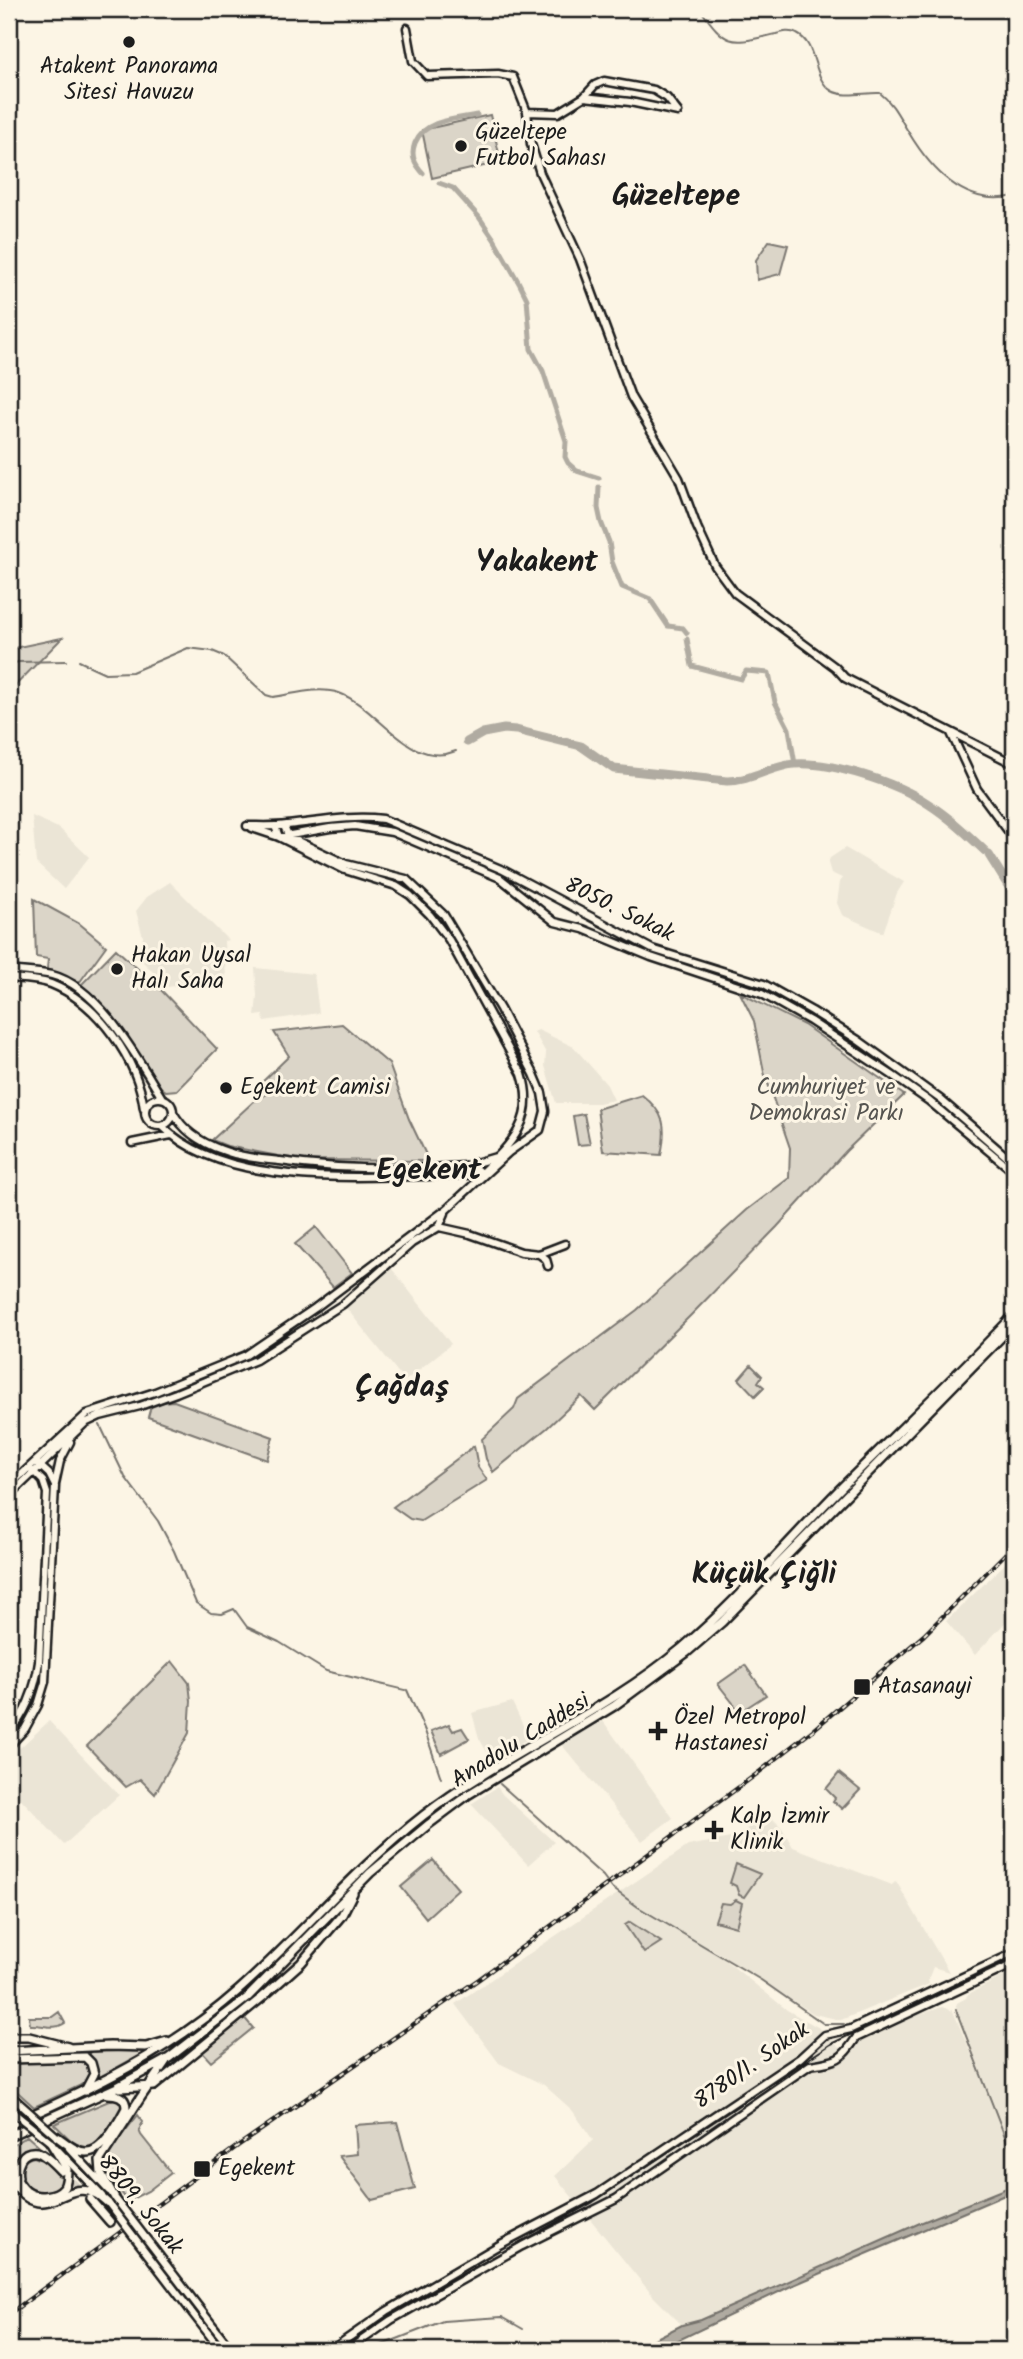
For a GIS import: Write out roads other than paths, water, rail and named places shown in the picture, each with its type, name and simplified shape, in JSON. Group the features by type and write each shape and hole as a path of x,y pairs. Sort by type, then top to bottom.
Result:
{"highway":[{"name":"Anadolu Caddesi","path":"9,2125 111,2078 184,2034 237,1992 280,1952 324,1904 426,1814 478,1779 620,1694 680,1650 732,1604 835,1494 1014,1315"},
{"name":"Anadolu Caddesi","path":"9,2136 103,2094 169,2058 247,1998 354,1889 399,1849 469,1794 614,1706 686,1653 726,1618 1014,1324"},
{"path":"115,2088 154,2086 265,1995 300,1963 342,1915 354,1889"},
{"path":"9,2051 146,2047 184,2034"},
{"path":"9,2037 53,2041 72,2048"},
{"path":"9,2059 85,2057 91,2063 94,2074 85,2091"},
{"path":"112,2201 101,2173 100,2160 169,2058"},
{"path":"57,2136 82,2152 100,2147 126,2108 122,2096 103,2094"},
{"path":"9,2142 22,2130"},
{"path":"9,2167 26,2190 34,2195 52,2195 64,2186 67,2169 50,2142"},
{"path":"19,2181 17,2165 20,2159 28,2154 37,2152 43,2155 61,2171"},
{"path":"9,2178 17,2190 31,2201 46,2202 79,2191 112,2201"},
{"path":"90,2199 110,2222"}],"street":[{"path":"407,28 414,61 427,76 513,77 527,111 531,144 540,173 580,259 632,397 679,478 715,566 735,593 835,667 845,678 1014,764"},
{"path":"527,111 558,113 604,81 654,90 667,98 678,112 630,102 584,97"},
{"path":"951,733 977,789 1014,839"},
{"name":"8050. Sokak","path":"279,837 247,826 284,826 333,818 383,819 503,870 652,949 764,984 858,1040 940,1099 1014,1163"},
{"path":"9,1496 87,1414 155,1392 246,1355 308,1313 447,1209 506,1149 519,1130 527,1109 528,1092 522,1074 449,940 430,915 410,895 396,886 345,870 279,837 275,826"},
{"path":"284,826 289,837"},
{"name":"8050. Sokak","path":"289,837 330,828 355,826 393,832 500,878 555,922 583,929 633,950 762,994 810,1021 892,1074 1014,1171"},
{"path":"162,1126 194,1149 234,1163 276,1174 354,1177 481,1175 540,1130 545,1111 542,1093 534,1074 444,915 406,879 346,864 289,837 279,837"},
{"path":"9,970 53,975 87,995 122,1037 162,1098 170,1103 178,1121 187,1131 225,1152 315,1166 466,1166 475,1167 481,1175"},
{"path":"9,978 50,984 93,1013 124,1054 141,1089 149,1122 162,1126 170,1121 173,1112"},
{"path":"93,1013 99,1008"},
{"path":"144,1109 149,1101 162,1098"},
{"path":"132,1143 171,1135"},
{"path":"466,1166 497,1157"},
{"path":"464,1176 468,1181 465,1193"},
{"path":"9,1486 73,1436 85,1423 107,1413 176,1394 256,1360 343,1304 412,1243 439,1227 447,1209"},
{"path":"439,1227 470,1234 521,1252 539,1254 565,1244"},
{"path":"539,1254 546,1259 548,1266"},
{"path":"9,1746 25,1728 38,1705 45,1682 55,1486 60,1461 73,1436"},
{"path":"35,1466 49,1474 55,1486"},
{"path":"9,1732 25,1711 36,1681 39,1662 47,1493 35,1466"},
{"name":"8780/1. Sokak","path":"331,2350 387,2311 513,2238 597,2194 800,2058 825,2035 851,2029 1014,1953"},
{"name":"8780/1. Sokak","path":"348,2350 391,2320 522,2246 603,2206 810,2065 838,2060 856,2038 1014,1964"},
{"path":"944,1985 948,1994"},
{"name":"8809. Sokak","path":"9,2094 89,2168 211,2330 232,2350"},
{"name":"8809. Sokak","path":"9,2109 50,2142 112,2201"},
{"name":"8809. Sokak","path":"211,2330 221,2350"}],"waterway":[{"path":"700,9 717,31 732,40 749,40 786,32 797,34 809,46 826,86 843,94 880,93 893,107 928,161 952,183 981,197 1014,196"},
{"path":"423,173 413,156 419,135 425,129 441,122 477,115"},
{"path":"439,183 453,188 479,217 519,283 527,299 531,349 543,371 566,441 565,457 577,471 599,478"},
{"path":"599,487 598,508 601,522 622,587 648,598"},
{"path":"650,599 668,626 683,628 687,633"},
{"path":"687,639 692,666 741,679 746,671 769,673 775,702 789,729 795,764"},
{"path":"79,661 105,673 132,672 188,648 212,651 224,656 266,695 273,697 314,690 339,693 353,700 394,734 423,752 439,755 456,751"},
{"path":"9,665 18,662 66,661"},
{"path":"467,742 483,733 516,730 581,746 614,769 727,781 744,779 794,764 826,766 863,775 914,795 935,808 985,851"},
{"path":"989,855 1014,895"},
{"path":"100,1425 125,1477 158,1521 196,1603 211,1613 222,1614 234,1609 247,1627 279,1642 326,1671 405,1690"},
{"path":"407,1690 441,1778"},
{"path":"500,1784 603,1876 612,1888 638,1907 761,1980 824,2024 844,2024"},
{"path":"956,2010 1014,2160"},
{"path":"369,2350 443,2321 502,2317 523,2329"}],"tunnel":[{"path":"64,2174 90,2199"}],"tram line":[{"path":"338,2350 399,2309 593,2202 831,2044 1014,1956"}],"railway":[{"path":"9,2314 239,2145 479,1979 758,1773 924,1635 1014,1545"}],"place":[{"name":"Atakent Panorama Sitesi Havuzu","path":"129,42"},
{"name":"Güzeltepe Futbol Sahası","path":"461,146"},
{"name":"Hakan Uysal Halı Saha","path":"117,969"},
{"name":"Egekent Camisi","path":"226,1088"},
{"name":"Atasanayi","path":"862,1687"},
{"name":"Özel Metropol Hastanesi","path":"658,1731"},
{"name":"Kalp İzmir Klinik","path":"714,1830"},
{"name":"Egekent","path":"202,2169"}],"district":[{"name":"Güzeltepe","path":"676,197"},
{"name":"Yakakent","path":"537,563"},
{"name":"Egekent","path":"429,1171"},
{"name":"Çağdaş","path":"402,1388"},
{"name":"Küçük Çiğli","path":"764,1575"}],"park label":[{"name":"Cumhuriyet ve Demokrasi Parkı","path":"826,1101"}]}
